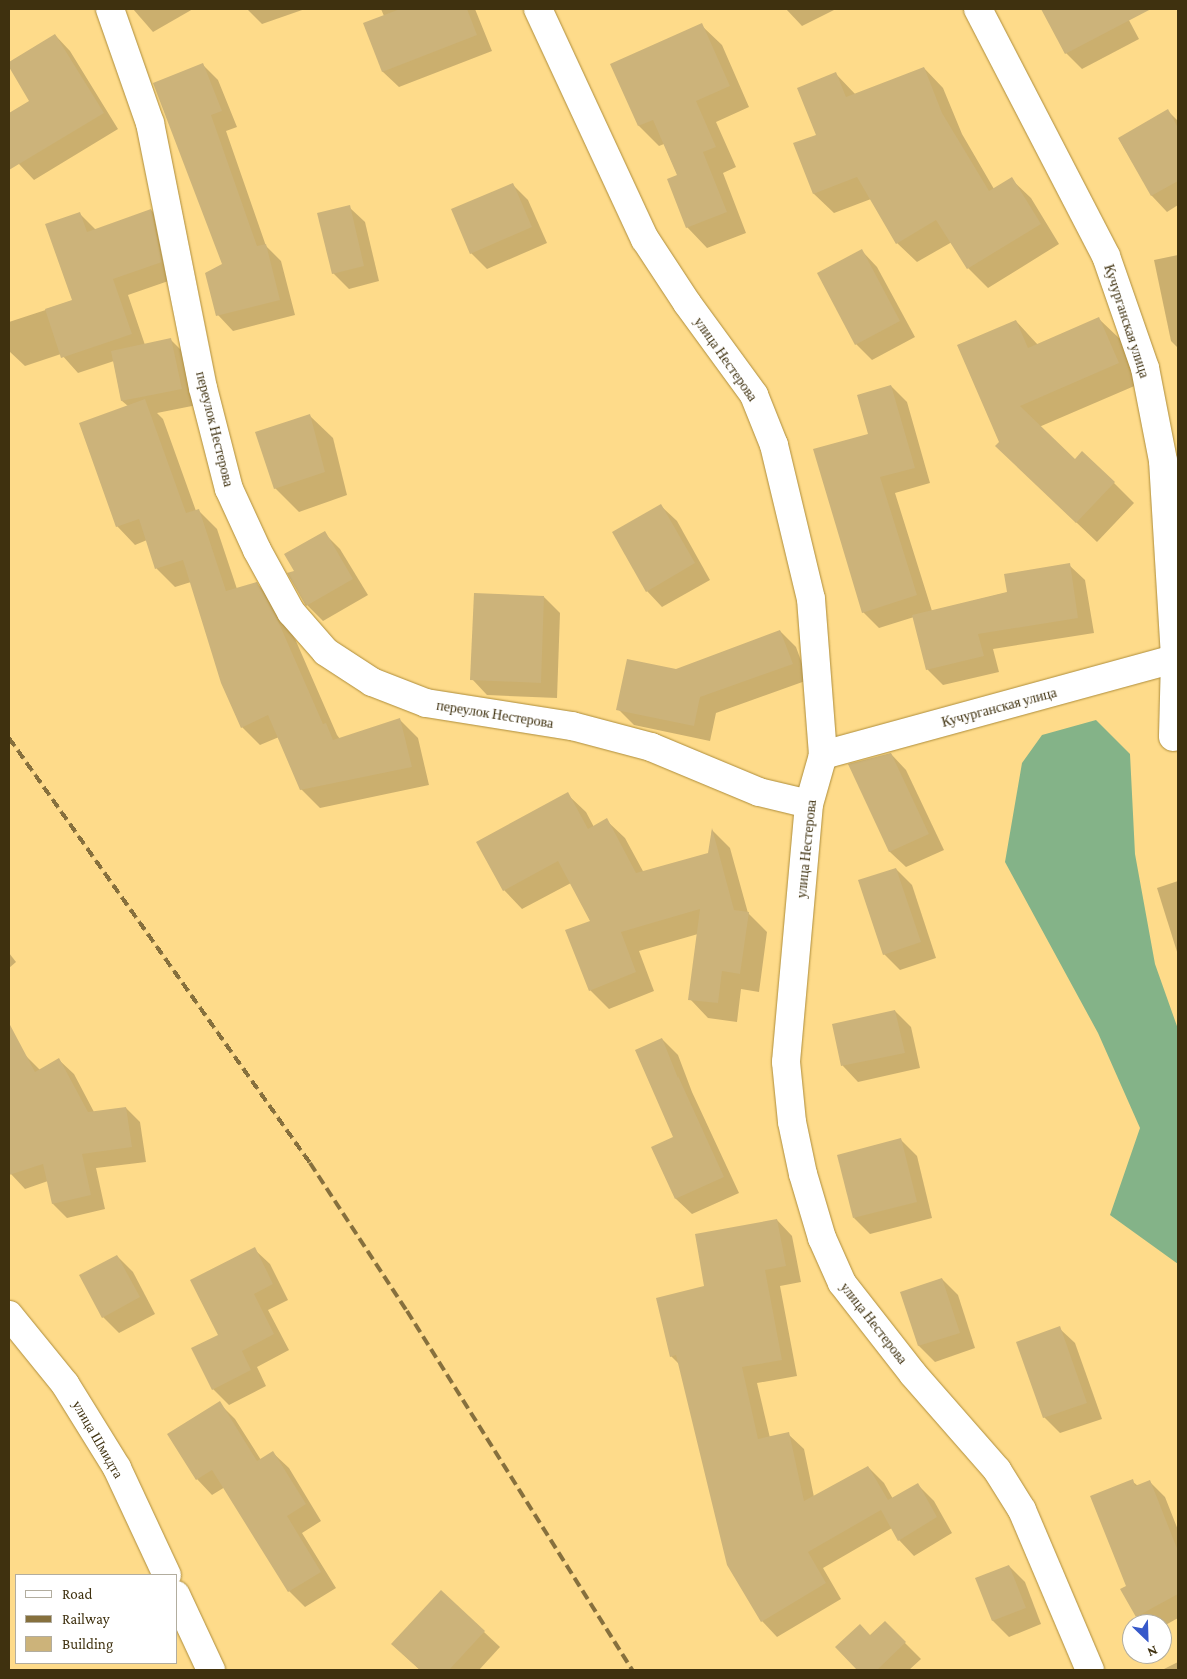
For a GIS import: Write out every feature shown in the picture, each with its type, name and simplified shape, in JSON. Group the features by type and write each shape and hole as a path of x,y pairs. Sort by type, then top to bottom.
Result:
{"street":[{"name":"переулок Нестерова","path":"110,9 150,123 203,388 229,489 257,550 291,612 326,652 372,682 426,702 572,726 651,747 759,792 809,804"},
{"name":"улица Нестерова","path":"538,9 645,239 686,302 754,395 774,445 811,599 824,756 809,804 786,1062 795,1139 822,1238 842,1283 913,1374 997,1470 1022,1510 1090,1670"},
{"name":"Кучурганская улица","path":"824,756 1175,659 1163,461 1145,368 1106,256 978,9"},
{"path":"1172,737 1175,659"},
{"name":"улица Шмидта","path":"9,1315 65,1384 117,1468 167,1574"},
{"path":"178,1599 211,1670"}],"green space":[{"path":"1096,720 1130,754 1135,854 1155,964 1178,1029 1178,1264 1110,1215 1140,1128 1098,1033 1005,862 1022,763 1042,735"}],"building":[{"path":"400,9 467,9 477,35 382,72 363,23"},
{"path":"1041,9 1151,9 1065,54"},
{"path":"702,23 730,86 696,101 716,147 703,152 727,212 686,228 667,179 677,175 653,120 638,126 610,64"},
{"path":"55,34 104,113 9,170 9,113 29,101 9,67 9,62"},
{"path":"203,63 222,111 211,115 257,246 266,244 280,300 216,316 205,273 222,264 153,83"},
{"path":"924,67 942,113 989,191 1012,177 1041,224 967,269 936,220 896,244 857,177 813,194 793,143 816,135 797,88 836,72 846,97"},
{"path":"1168,109 1178,128 1178,181 1151,196 1118,138"},
{"path":"513,183 532,227 470,254 451,209"},
{"path":"350,205 364,266 332,274 317,213"},
{"path":"151,209 162,262 113,279 132,334 61,358 45,309 72,300 45,224 80,212 87,232"},
{"path":"862,249 900,321 855,345 817,273"},
{"path":"1099,317 1119,363 1020,406 1075,459 1082,451 1115,482 1076,523 995,446 999,442 957,345 1016,320 1028,348"},
{"path":"171,338 182,389 121,401 111,351"},
{"path":"891,385 915,468 880,477 917,595 862,613 813,449 868,434 857,395"},
{"path":"145,399 186,513 199,509 226,591 257,582 278,621 323,724 326,723 333,740 400,718 412,767 300,790 268,715 241,728 221,683 183,560 155,569 139,519 116,527 79,423"},
{"path":"310,414 325,472 274,489 255,432"},
{"path":"661,504 695,563 646,592 612,532"},
{"path":"325,531 353,579 306,606 287,573 294,571 284,554"},
{"path":"1070,563 1078,618 978,634 984,656 926,670 912,615 1007,592 1004,574"},
{"path":"474,593 544,596 541,683 470,680"},
{"path":"780,630 793,664 700,697 694,726 616,710 627,659 676,669"},
{"path":"891,753 929,834 889,852 848,764"},
{"path":"568,792 588,829 607,818 636,873 708,853 712,828 734,910 749,912 740,974 722,971 718,1003 688,1000 700,909 621,932 636,972 589,991 565,930 590,921 558,861 503,891 476,842"},
{"path":"896,868 921,942 883,955 858,880"},
{"path":"895,1010 905,1053 841,1066 832,1024"},
{"path":"9,1023 35,1072 59,1058 88,1112 126,1107 132,1147 82,1154 91,1195 52,1204 43,1164 9,1175"},
{"path":"662,1038 678,1078 678,1076 724,1177 675,1199 651,1147 673,1137 635,1050"},
{"path":"901,1138 917,1202 853,1218 837,1155"},
{"path":"777,1219 786,1266 765,1270 782,1360 742,1367 758,1439 789,1432 804,1501 868,1466 888,1500 918,1483 937,1517 898,1541 881,1510 808,1552 826,1583 761,1622 727,1565 676,1355 670,1357 656,1298 704,1286 695,1234"},
{"path":"255,1247 273,1284 254,1294 274,1334 242,1351 251,1370 212,1390 191,1348 218,1335 190,1280"},
{"path":"117,1255 140,1297 102,1318 79,1275"},
{"path":"942,1278 960,1333 918,1346 900,1292"},
{"path":"1060,1326 1087,1403 1043,1418 1016,1342"},
{"path":"220,1401 257,1461 273,1451 306,1504 287,1516 321,1572 288,1592 212,1470 196,1480 167,1434"},
{"path":"1133,1479 1135,1486 1150,1480 1178,1551 1178,1594 1141,1614 1134,1614 1120,1589 1126,1586 1090,1496"},
{"path":"1009,1565 1026,1608 992,1621 975,1578"},
{"path":"441,1590 485,1631 449,1670 420,1670 391,1644"},
{"path":"885,1621 906,1642 877,1670 857,1670 835,1647 860,1624 870,1635"}],"railway":[{"path":"9,738 310,1163 407,1311 632,1670"}]}
